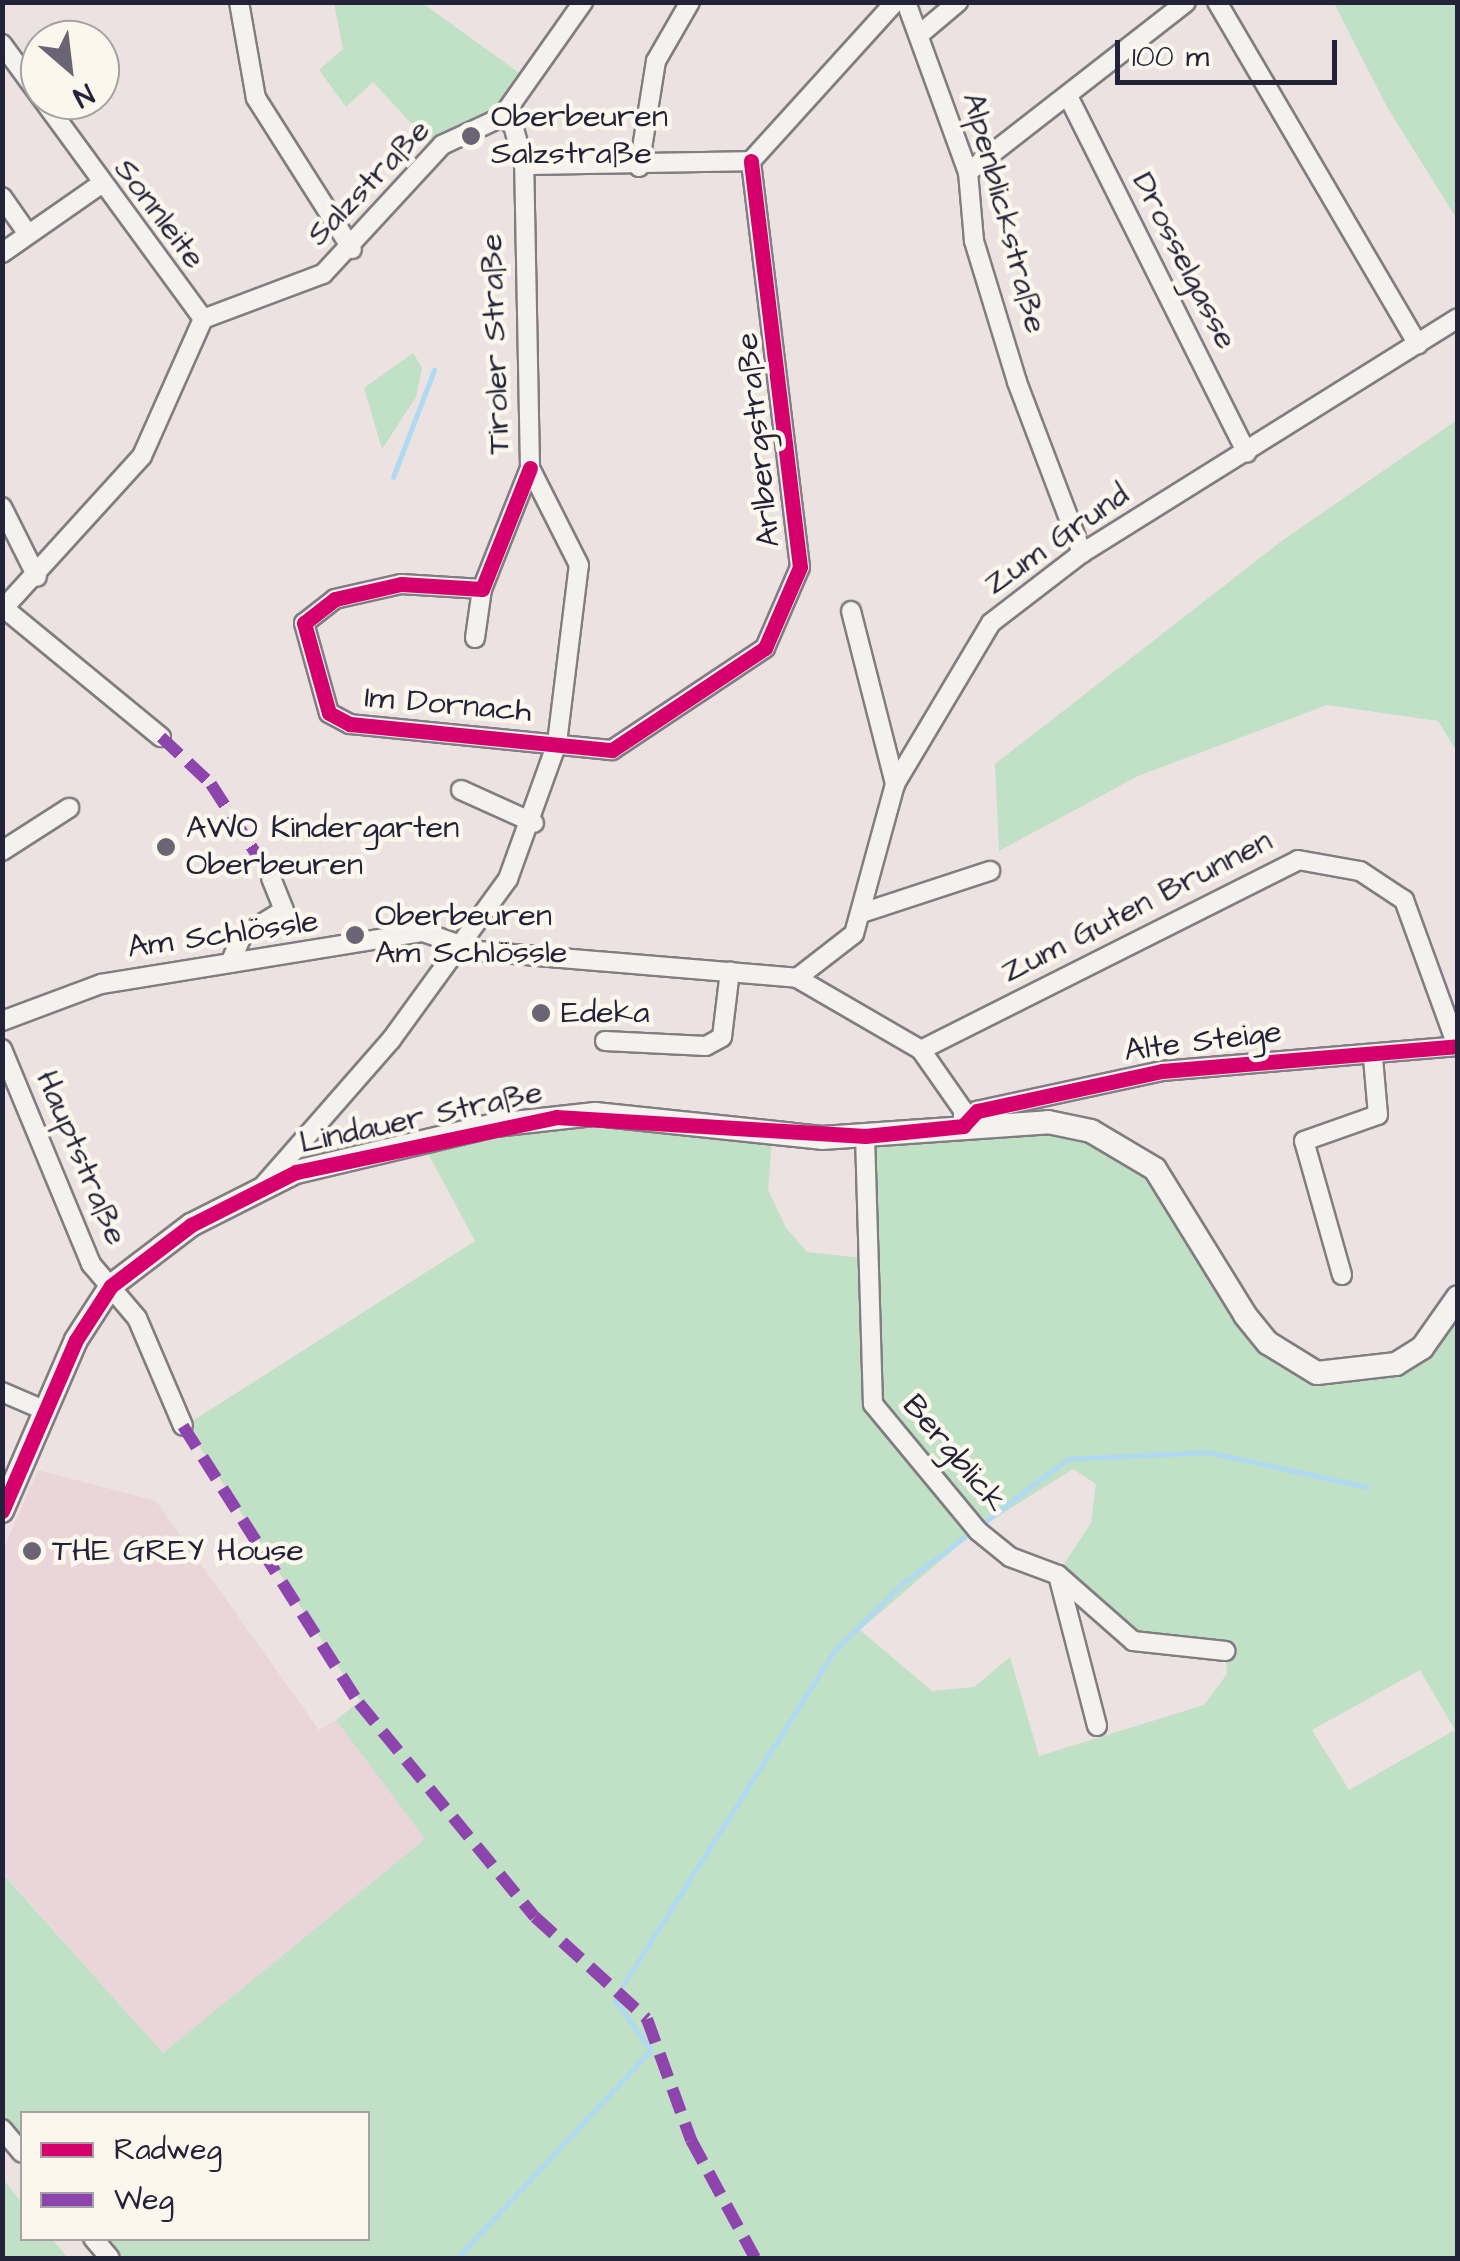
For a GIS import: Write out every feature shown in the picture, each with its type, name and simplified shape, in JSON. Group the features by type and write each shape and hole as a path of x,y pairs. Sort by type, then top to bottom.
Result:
{"main road":[{"name":"Lindauer Straße","path":"2,1510 46,1411 111,1286 190,1225 264,1186 423,1139 566,1116 865,1136 1048,1122 1122,1145 1167,1185 1268,1343 1317,1373 1396,1364 1422,1348 1458,1297"}],"street":[{"path":"240,2 256,98 352,249"},
{"path":"502,118 583,2"},
{"path":"639,167 656,62 690,2"},
{"path":"524,165 639,167 751,161 894,2"},
{"name":"Alpenblickstraße","path":"906,2 968,172 974,242 1082,553"},
{"path":"920,34 958,2"},
{"path":"968,172 1186,2"},
{"path":"1218,2 1418,344"},
{"name":"Sonnleite","path":"2,44 98,186 203,319"},
{"name":"Drosselgasse","path":"1068,96 1247,453"},
{"name":"Salzstraße","path":"203,319 285,292 352,249 442,145 502,118"},
{"name":"Tiroler Straße","path":"264,1186 391,1040 457,941 508,878 534,823 557,744 578,566 530,468 524,165 520,139 502,118"},
{"name":"Arlbergstraße","path":"557,744 612,750 637,739 746,668 788,610 799,551 751,161"},
{"path":"2,253 98,186"},
{"path":"2,197 28,234"},
{"name":"Zum Grund","path":"798,978 840,948 862,913 896,784 991,623 1082,553 1458,318"},
{"path":"160,737 4,610 142,456 203,319"},
{"path":"475,638 482,589 530,468"},
{"path":"2,507 37,577"},
{"name":"Im Dornach","path":"482,589 401,584 336,598 304,623 317,690 350,724 557,744"},
{"path":"851,611 896,784"},
{"path":"461,790 534,823"},
{"path":"2,851 69,808"},
{"name":"Zum Guten Brunnen","path":"921,1050 1298,860 1360,872 1404,900 1457,1046"},
{"path":"862,913 990,872"},
{"path":"230,963 242,936 284,910 271,876"},
{"name":"Am Schlössle","path":"2,1021 101,984 423,932 478,951 798,978"},
{"path":"604,1040 706,1046 722,1037 730,971"},
{"path":"798,978 921,1050 963,1110 963,1126"},
{"name":"Alte Steige","path":"963,1126 976,1111 1162,1070 1373,1058 1457,1046"},
{"name":"Hauptstraße","path":"2,1050 91,1264 138,1318 183,1426"},
{"path":"1342,1275 1304,1141 1378,1115 1373,1058"},
{"name":"Bergblick","path":"865,1136 867,1384 976,1528 1010,1557 1058,1574 1132,1642 1225,1650"},
{"path":"2,1392 46,1411"},
{"path":"1058,1574 1097,1726"},
{"path":"2,2128 20,2150"}],"shaded area":[{"path":"38,1470 156,1501 319,1730 336,1720 425,1839 163,2053 3,1873 3,1550"}],"green space":[{"path":"421,2 525,77 499,115 433,147 373,82 346,107 319,70 343,49 334,3"},
{"path":"1334,3 1457,3 1457,219 1387,107"},
{"path":"413,353 422,368 416,397 382,449 364,388"},
{"path":"1457,420 1457,752 1438,721 1327,705 1138,776 999,851 995,764 1283,540"},
{"path":"596,1120 772,1142 768,1190 786,1228 807,1252 863,1258 864,1385 871,1405 975,1531 860,1630 932,1691 974,1687 1010,1657 1039,1756 1204,1705 1227,1674 1225,1649 1133,1639 1058,1573 1091,1523 1096,1484 1073,1469 978,1529 876,1403 868,1142 1046,1128 1118,1150 1151,1173 1264,1347 1315,1378 1345,1383 1399,1370 1457,1314 1457,2258 119,2258 104,2241 370,2241 370,2111 20,2111 20,2140 3,2119 2,1873 163,2053 425,1839 336,1720 360,1701 186,1425 475,1241 423,1144","holes":["1420,1670 1455,1730 1349,1790 1312,1730"]},
{"path":"3,2179 20,2200 20,2241 54,2241 68,2258 3,2258"}],"waterway":[{"path":"393,477 434,370"},
{"path":"623,1985 835,1650 902,1584 1068,1459 1207,1452 1367,1487"},
{"path":"457,2258 651,2050 615,2001"}],"marked path":[{"path":"161,737 211,784 271,877"},
{"path":"183,1426 359,1703 535,1917 647,2019 691,2140 755,2258"}],"cycle path":[{"path":"530,468 482,589 401,584 335,599 304,623 329,713 350,724 612,750 765,648 800,567 751,161"},
{"path":"2,1511 76,1340 111,1286 191,1225 296,1172 556,1117 865,1136 963,1126 977,1111 1162,1071 1458,1046"}],"place":[{"name":"Oberbeuren Salzstraße","path":"471,136"},
{"name":"AWO Kindergarten Oberbeuren","path":"166,847"},
{"name":"Oberbeuren Am Schlössle","path":"355,935"},
{"name":"Edeka","path":"541,1013"},
{"name":"THE GREY House","path":"32,1551"}]}
